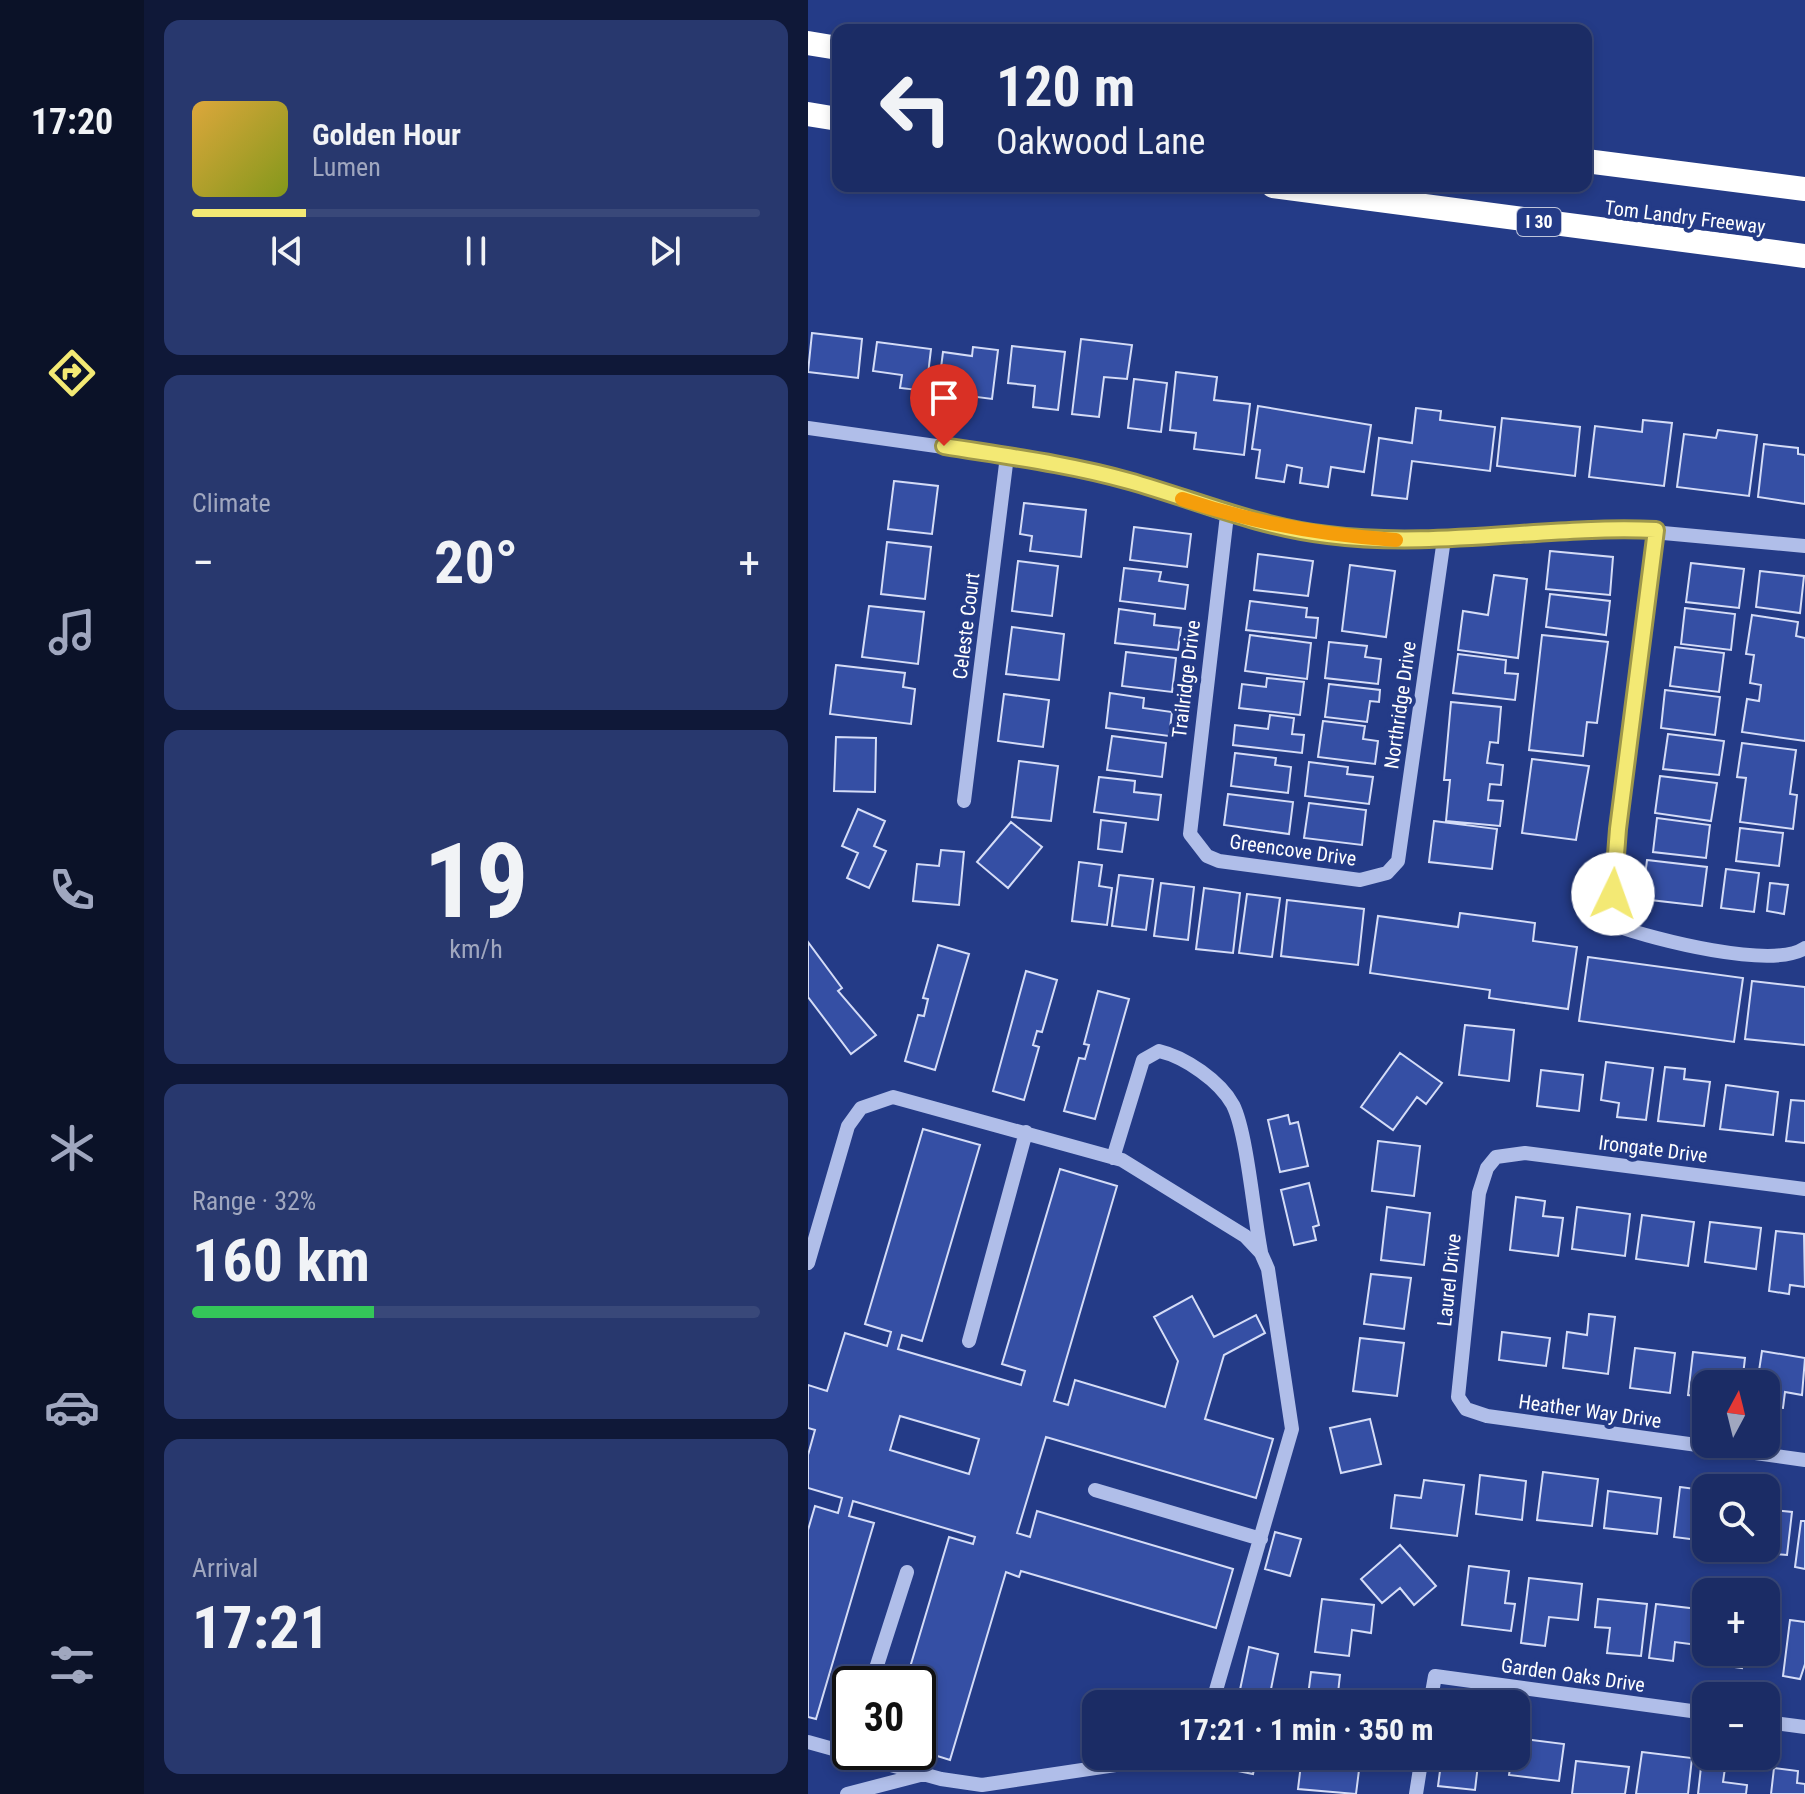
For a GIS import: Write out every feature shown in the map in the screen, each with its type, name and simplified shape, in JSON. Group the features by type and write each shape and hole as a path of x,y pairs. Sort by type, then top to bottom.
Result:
{"highway":[{"path":"808,43 832,47"},
{"path":"808,114 832,118"},
{"path":"1592,162 1805,189"},
{"name":"Tom Landry Freeway","path":"1319,192 1805,256"}],"street":[{"path":"808,428 1007,456 1128,481 1227,515 1331,536 1444,539 1598,527 1805,546"},
{"name":"Celeste Court","path":"964,801 1007,456"},
{"name":"Trailridge Drive","path":"1196,846 1189,820 1227,515"},
{"path":"1656,530 1618,829 1613,912 1617,926 1655,940 1705,950 1771,954 1805,948"},
{"name":"Northridge Drive","path":"1387,873 1398,861 1401,845 1444,539"},
{"name":"Greencove Drive","path":"1196,846 1219,861 1360,880 1387,873"},
{"path":"1113,1158 1143,1060 1159,1051 1170,1053 1210,1079 1234,1107 1261,1253 1268,1269 1292,1429 1216,1690"},
{"path":"808,1263 853,1115 871,1102 905,1098 1113,1158 1245,1236 1261,1253"},
{"path":"969,1341 1026,1132"},
{"name":"Irongate Drive","path":"1496,1157 1525,1153 1805,1189"},
{"name":"Laurel Drive","path":"1466,1409 1458,1397 1479,1193 1487,1168 1496,1157"},
{"name":"Heather Way Drive","path":"1466,1409 1506,1419 1805,1460"},
{"path":"1095,1490 1261,1539"},
{"path":"877,1666 907,1572"},
{"name":"Garden Oaks Drive","path":"1432,1690 1435,1676 1692,1711"},
{"path":"1780,1724 1805,1727"},
{"path":"808,1742 832,1747"},
{"path":"912,1770 982,1785 1082,1770"},
{"path":"1416,1794 1420,1770"},
{"path":"847,1794 925,1774"}],"building":[{"path":"812,333 862,339 858,378 808,372"},
{"path":"1081,339 1132,345 1127,379 1104,377 1099,417 1072,414"},
{"path":"877,342 931,349 926,391 900,388 902,375 873,371"},
{"path":"1012,346 1065,352 1058,410 1033,407 1035,386 1008,383"},
{"path":"973,347 998,350 992,399 938,392 943,352 972,356"},
{"path":"1176,372 1217,377 1214,400 1250,404 1244,455 1194,449 1196,433 1170,430"},
{"path":"1134,379 1167,383 1161,432 1128,428"},
{"path":"1258,406 1371,425 1364,472 1331,467 1328,487 1300,483 1302,468 1287,465 1284,482 1256,478 1260,450 1252,449"},
{"path":"1416,408 1441,411 1440,420 1495,427 1490,471 1412,461 1407,499 1372,495 1379,438 1412,443"},
{"path":"1502,418 1580,427 1575,476 1497,466"},
{"path":"1643,420 1672,423 1664,486 1589,477 1595,426 1642,432"},
{"path":"1718,430 1757,435 1749,496 1677,487 1684,434 1716,438"},
{"path":"1764,444 1798,448 1798,454 1805,455 1805,504 1758,497"},
{"path":"894,481 938,486 932,534 888,529"},
{"path":"1024,503 1086,510 1081,557 1030,551 1032,536 1020,534"},
{"path":"1134,527 1191,534 1187,567 1130,560"},
{"path":"887,542 931,547 925,599 881,594"},
{"path":"1550,551 1613,557 1610,595 1546,589"},
{"path":"1258,554 1313,561 1308,596 1254,590"},
{"path":"1018,561 1058,566 1052,616 1012,611"},
{"path":"1691,563 1744,569 1739,608 1686,602"},
{"path":"1350,565 1395,571 1386,637 1342,631"},
{"path":"1124,568 1161,572 1159,581 1188,585 1185,609 1120,601"},
{"path":"1760,571 1804,576 1800,613 1756,607"},
{"path":"1494,575 1527,579 1518,658 1458,650 1463,611 1488,615"},
{"path":"1550,594 1610,601 1606,635 1546,627"},
{"path":"1250,601 1307,608 1306,617 1318,618 1316,638 1246,630"},
{"path":"869,606 924,612 918,664 862,657"},
{"path":"1685,608 1735,614 1731,650 1681,644"},
{"path":"1119,609 1155,614 1154,625 1181,628 1178,650 1115,643"},
{"path":"1752,615 1798,622 1796,636 1805,638 1805,741 1742,732 1747,699 1759,701 1761,685 1750,683 1754,655 1746,654"},
{"path":"1012,627 1064,634 1059,680 1006,674"},
{"path":"1250,635 1311,643 1307,679 1245,671"},
{"path":"1542,635 1608,642 1597,723 1587,722 1583,756 1529,750"},
{"path":"1329,642 1367,646 1365,657 1381,659 1378,684 1325,678"},
{"path":"1675,647 1724,653 1719,692 1670,686"},
{"path":"1126,652 1176,658 1172,692 1122,686"},
{"path":"1458,654 1506,660 1505,673 1518,674 1515,700 1453,693"},
{"path":"836,665 905,673 903,687 915,689 911,724 830,714"},
{"path":"1267,678 1304,682 1300,715 1239,708 1242,684 1266,687"},
{"path":"1329,684 1380,690 1379,702 1370,701 1367,722 1325,717"},
{"path":"1665,690 1720,697 1715,735 1661,728"},
{"path":"1110,693 1144,698 1143,708 1172,712 1169,736 1106,728"},
{"path":"1004,694 1049,700 1043,747 998,741"},
{"path":"1451,702 1501,707 1498,743 1490,742 1487,763 1503,765 1501,785 1490,784 1488,800 1503,801 1500,826 1446,821 1450,780 1444,780"},
{"path":"1270,715 1294,718 1292,734 1304,735 1302,753 1233,745 1235,725 1268,729"},
{"path":"1323,721 1365,726 1363,739 1378,741 1375,764 1318,757"},
{"path":"1668,734 1724,741 1719,775 1663,769"},
{"path":"1112,736 1166,743 1162,777 1107,770"},
{"path":"836,737 876,738 875,792 834,791"},
{"path":"1742,743 1796,750 1790,794 1797,795 1793,829 1740,822 1746,778 1737,777"},
{"path":"1235,753 1276,758 1275,765 1291,767 1288,793 1231,786"},
{"path":"1532,759 1589,766 1576,840 1522,833"},
{"path":"1019,761 1058,766 1051,821 1012,817"},
{"path":"1309,762 1348,767 1347,774 1373,777 1369,804 1305,796"},
{"path":"1660,776 1717,783 1711,821 1655,813"},
{"path":"1099,777 1135,781 1134,792 1161,795 1158,820 1094,812"},
{"path":"1228,794 1293,802 1289,834 1224,825"},
{"path":"1309,803 1366,810 1362,845 1304,838"},
{"path":"858,809 885,821 874,846 886,851 869,888 847,878 858,853 842,846"},
{"path":"1657,818 1710,825 1706,858 1653,852"},
{"path":"1101,820 1126,823 1122,852 1098,849"},
{"path":"1434,821 1497,829 1492,869 1429,862"},
{"path":"1011,822 1042,847 1008,888 977,862"},
{"path":"1740,828 1783,833 1779,866 1736,861"},
{"path":"941,850 964,852 959,905 913,901 917,864 939,866"},
{"path":"1647,860 1707,867 1702,906 1642,899"},
{"path":"1079,862 1102,865 1099,886 1112,888 1107,925 1072,921"},
{"path":"1726,869 1759,873 1754,912 1721,908"},
{"path":"1119,875 1153,879 1146,930 1112,926"},
{"path":"1161,883 1194,887 1188,940 1154,936"},
{"path":"1770,883 1788,885 1784,914 1767,911"},
{"path":"1204,888 1240,893 1233,953 1196,949"},
{"path":"1247,894 1280,898 1272,957 1239,953"},
{"path":"1287,900 1364,909 1358,965 1281,956"},
{"path":"1460,913 1535,923 1533,941 1577,947 1568,1009 1489,998 1490,990 1370,973 1378,916 1458,927"},
{"path":"808,942 842,988 838,991 876,1035 851,1054 808,997"},
{"path":"938,945 969,954 935,1070 905,1061 918,1015 924,1016 928,999 923,998"},
{"path":"1588,957 1743,978 1734,1042 1579,1021"},
{"path":"1026,971 1057,980 1042,1032 1037,1031 1033,1045 1039,1047 1024,1100 993,1091"},
{"path":"1752,981 1805,987 1805,1045 1745,1039"},
{"path":"1098,991 1129,999 1095,1119 1064,1111 1079,1058 1085,1059 1089,1045 1084,1044"},
{"path":"1465,1025 1514,1030 1509,1081 1459,1075"},
{"path":"1400,1053 1442,1083 1426,1104 1417,1097 1393,1130 1361,1107"},
{"path":"1606,1062 1653,1068 1646,1120 1617,1117 1619,1103 1601,1100"},
{"path":"1665,1067 1685,1069 1684,1079 1710,1082 1704,1126 1658,1121"},
{"path":"1541,1070 1583,1075 1579,1111 1537,1106"},
{"path":"1726,1085 1778,1092 1773,1135 1720,1129"},
{"path":"1791,1100 1805,1101 1805,1143 1786,1141"},
{"path":"1288,1115 1290,1124 1298,1122 1308,1166 1280,1172 1268,1120"},
{"path":"923,1129 980,1145 922,1341 902,1335 898,1349 1021,1385 1025,1371 1002,1364 1060,1169 1117,1186 1054,1401 1068,1405 1075,1380 1165,1407 1178,1361 1154,1317 1192,1296 1214,1337 1256,1315 1265,1333 1224,1355 1205,1419 1273,1439 1256,1498 1046,1437 1017,1533 1030,1537 1037,1511 1233,1569 1216,1628 1021,1571 1019,1577 1006,1572 950,1760 936,1756 936,1666 910,1666 949,1537 973,1544 975,1537 853,1501 849,1516 874,1523 816,1719 808,1717 808,1530 815,1506 838,1513 842,1498 808,1488 808,1455 815,1430 808,1428 808,1385 827,1391 845,1333 887,1346 891,1332 865,1324","holes":["900,1416 979,1439 969,1474 890,1450"]},
{"path":"1378,1141 1420,1146 1414,1196 1372,1191"},
{"path":"1309,1183 1319,1225 1313,1227 1316,1240 1294,1245 1281,1190"},
{"path":"1516,1197 1545,1201 1543,1216 1563,1218 1558,1256 1510,1250"},
{"path":"1387,1207 1430,1213 1424,1265 1381,1260"},
{"path":"1577,1207 1630,1214 1625,1256 1572,1249"},
{"path":"1642,1215 1694,1222 1688,1266 1636,1259"},
{"path":"1710,1222 1761,1228 1756,1269 1705,1262"},
{"path":"1776,1231 1804,1234 1805,1287 1790,1285 1789,1294 1769,1291"},
{"path":"1371,1274 1411,1278 1404,1329 1364,1324"},
{"path":"1589,1314 1615,1317 1608,1374 1563,1368 1567,1332 1587,1335"},
{"path":"1502,1332 1550,1338 1546,1366 1499,1360"},
{"path":"1360,1338 1404,1343 1397,1396 1353,1391"},
{"path":"1635,1348 1675,1353 1670,1393 1630,1388"},
{"path":"1762,1351 1805,1358 1802,1395 1785,1392 1783,1408 1780,1408 1780,1370 1759,1370"},
{"path":"1693,1352 1745,1358 1744,1370 1692,1370 1692,1395 1688,1395"},
{"path":"1370,1419 1381,1464 1341,1473 1330,1428"},
{"path":"1543,1472 1598,1479 1592,1526 1537,1520"},
{"path":"1480,1475 1526,1481 1522,1520 1476,1514"},
{"path":"1424,1480 1464,1485 1457,1536 1391,1528 1395,1495 1421,1498"},
{"path":"1680,1487 1692,1488 1692,1539 1674,1537"},
{"path":"1608,1491 1661,1498 1657,1534 1604,1528"},
{"path":"1780,1511 1792,1512 1787,1555 1780,1554"},
{"path":"1801,1521 1805,1521 1805,1569 1795,1567"},
{"path":"1275,1532 1301,1539 1290,1576 1265,1569"},
{"path":"1400,1545 1436,1586 1414,1605 1400,1588 1382,1603 1361,1579"},
{"path":"1469,1566 1509,1571 1505,1603 1515,1604 1511,1631 1462,1625"},
{"path":"1529,1578 1582,1584 1578,1620 1549,1617 1545,1646 1521,1643"},
{"path":"1322,1599 1374,1605 1371,1633 1352,1630 1349,1656 1315,1652"},
{"path":"1598,1599 1647,1604 1641,1656 1607,1653 1610,1628 1595,1627"},
{"path":"1656,1604 1692,1608 1692,1644 1675,1642 1673,1661 1649,1658"},
{"path":"1790,1620 1805,1622 1805,1664 1800,1679 1783,1676"},
{"path":"1249,1647 1278,1654 1271,1690 1240,1690"},
{"path":"1311,1672 1340,1675 1338,1690 1309,1690"},
{"path":"1530,1740 1564,1744 1559,1781 1509,1775 1510,1770 1530,1770"},
{"path":"1642,1752 1692,1758 1688,1794 1636,1794"},
{"path":"1576,1761 1629,1767 1625,1794 1572,1794"},
{"path":"1233,1770 1254,1770 1253,1774"},
{"path":"1300,1770 1359,1770 1356,1794 1298,1789"},
{"path":"1440,1770 1477,1770 1475,1790 1438,1786"},
{"path":"1701,1770 1725,1770 1723,1782 1747,1785 1746,1794 1698,1794"},
{"path":"1774,1770 1798,1771 1797,1783 1805,1784 1805,1794 1771,1794"}],"slow traffic":[{"path":"1182,499 1227,515 1298,531 1396,540"}],"route":[{"path":"944,446 1128,481 1227,515 1331,536 1403,540 1598,527 1656,530 1618,829 1613,894"}]}
